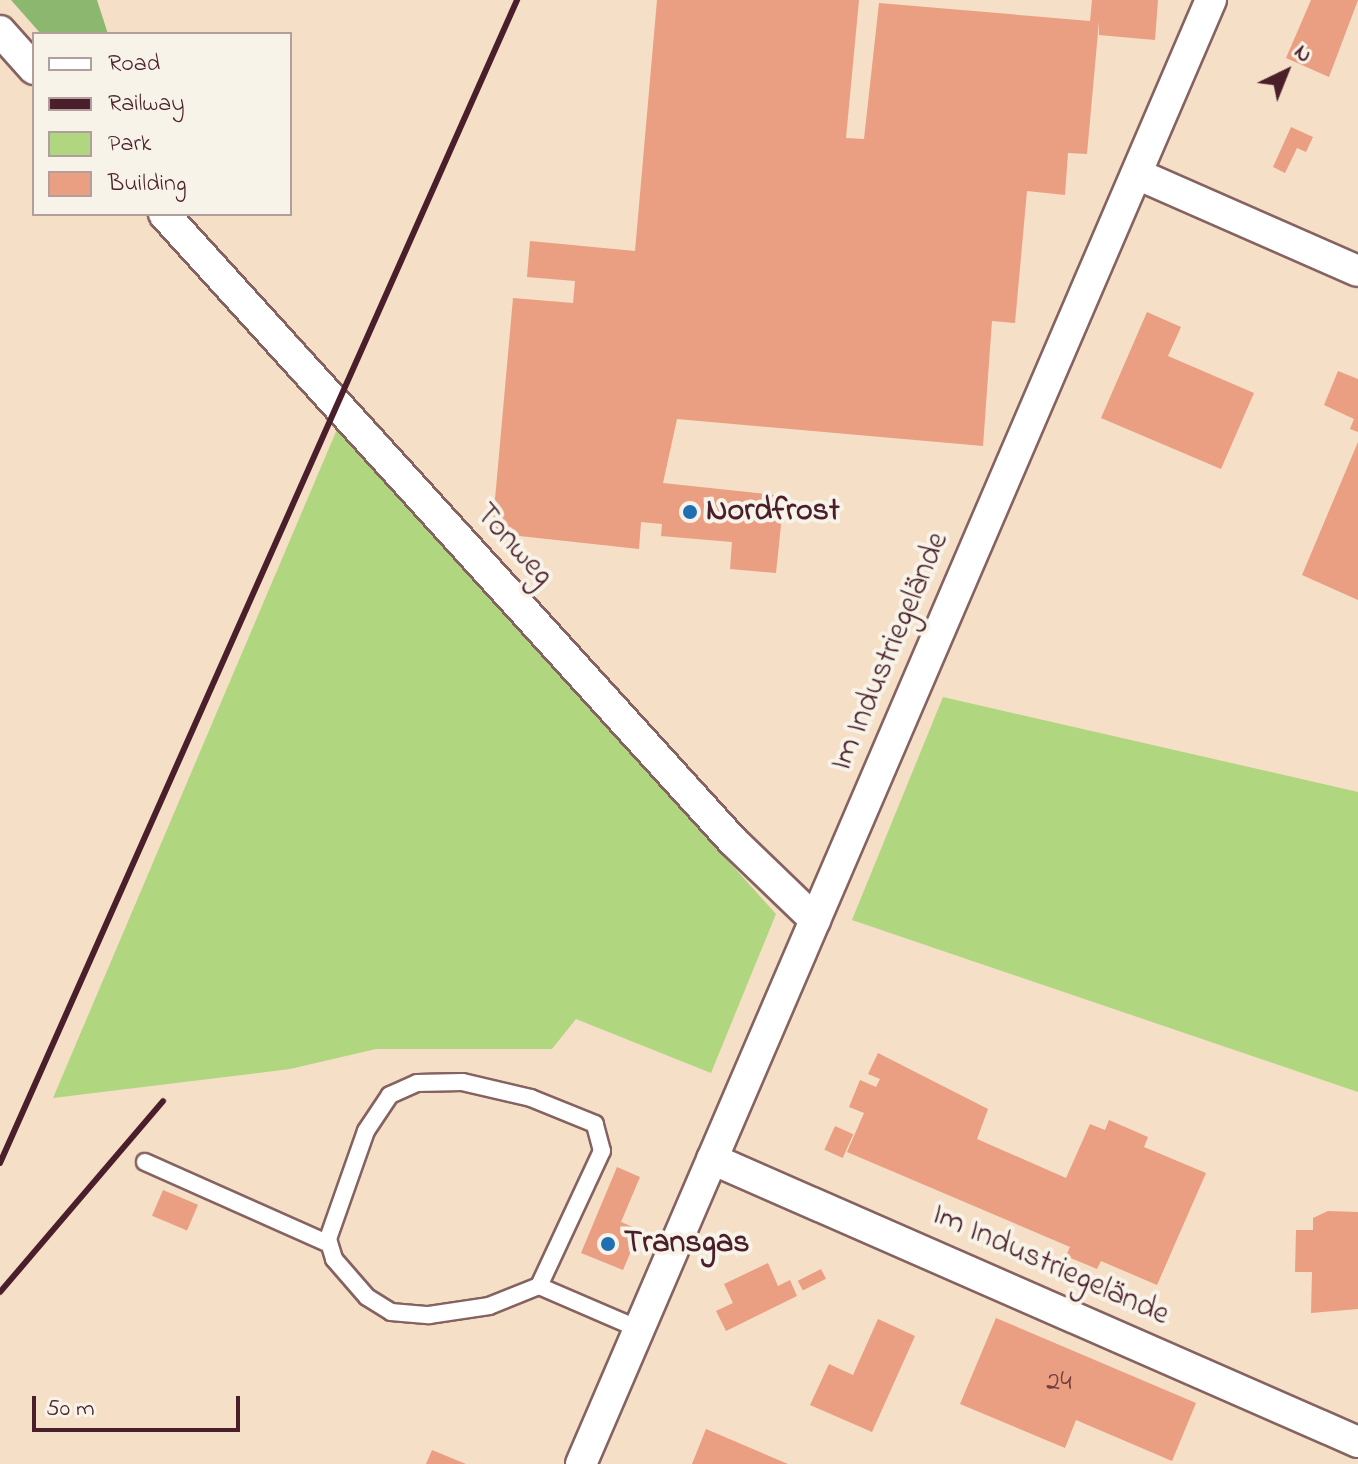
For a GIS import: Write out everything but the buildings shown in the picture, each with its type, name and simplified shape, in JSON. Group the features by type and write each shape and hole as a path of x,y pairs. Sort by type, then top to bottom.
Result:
{"street":[{"name":"Im Industriegelände","path":"581,1464 1211,0"},
{"path":"0,31 32,67"},
{"path":"1137,174 1358,271"},
{"name":"Tonweg","path":"166,216 733,841 815,920"},
{"name":"Im Industriegelände","path":"712,1159 1358,1442"}],"lane":[{"path":"145,1162 329,1244 348,1279 391,1312 429,1315 489,1306 539,1286 603,1141 595,1124 578,1115 485,1087 437,1080 390,1095 342,1188 329,1244"},
{"path":"539,1286 639,1329"}],"green space":[{"path":"11,0 97,0 107,32 39,32"},
{"path":"338,427 776,914 711,1073 576,1019 552,1049 376,1049 290,1069 53,1098"},
{"path":"943,697 1358,792 1358,1092 852,920"}],"railway":[{"path":"0,1163 517,0"},
{"path":"0,1292 163,1101"}],"place":[{"name":"Nordfrost","path":"690,512"},
{"name":"Transgas","path":"608,1244"}]}
